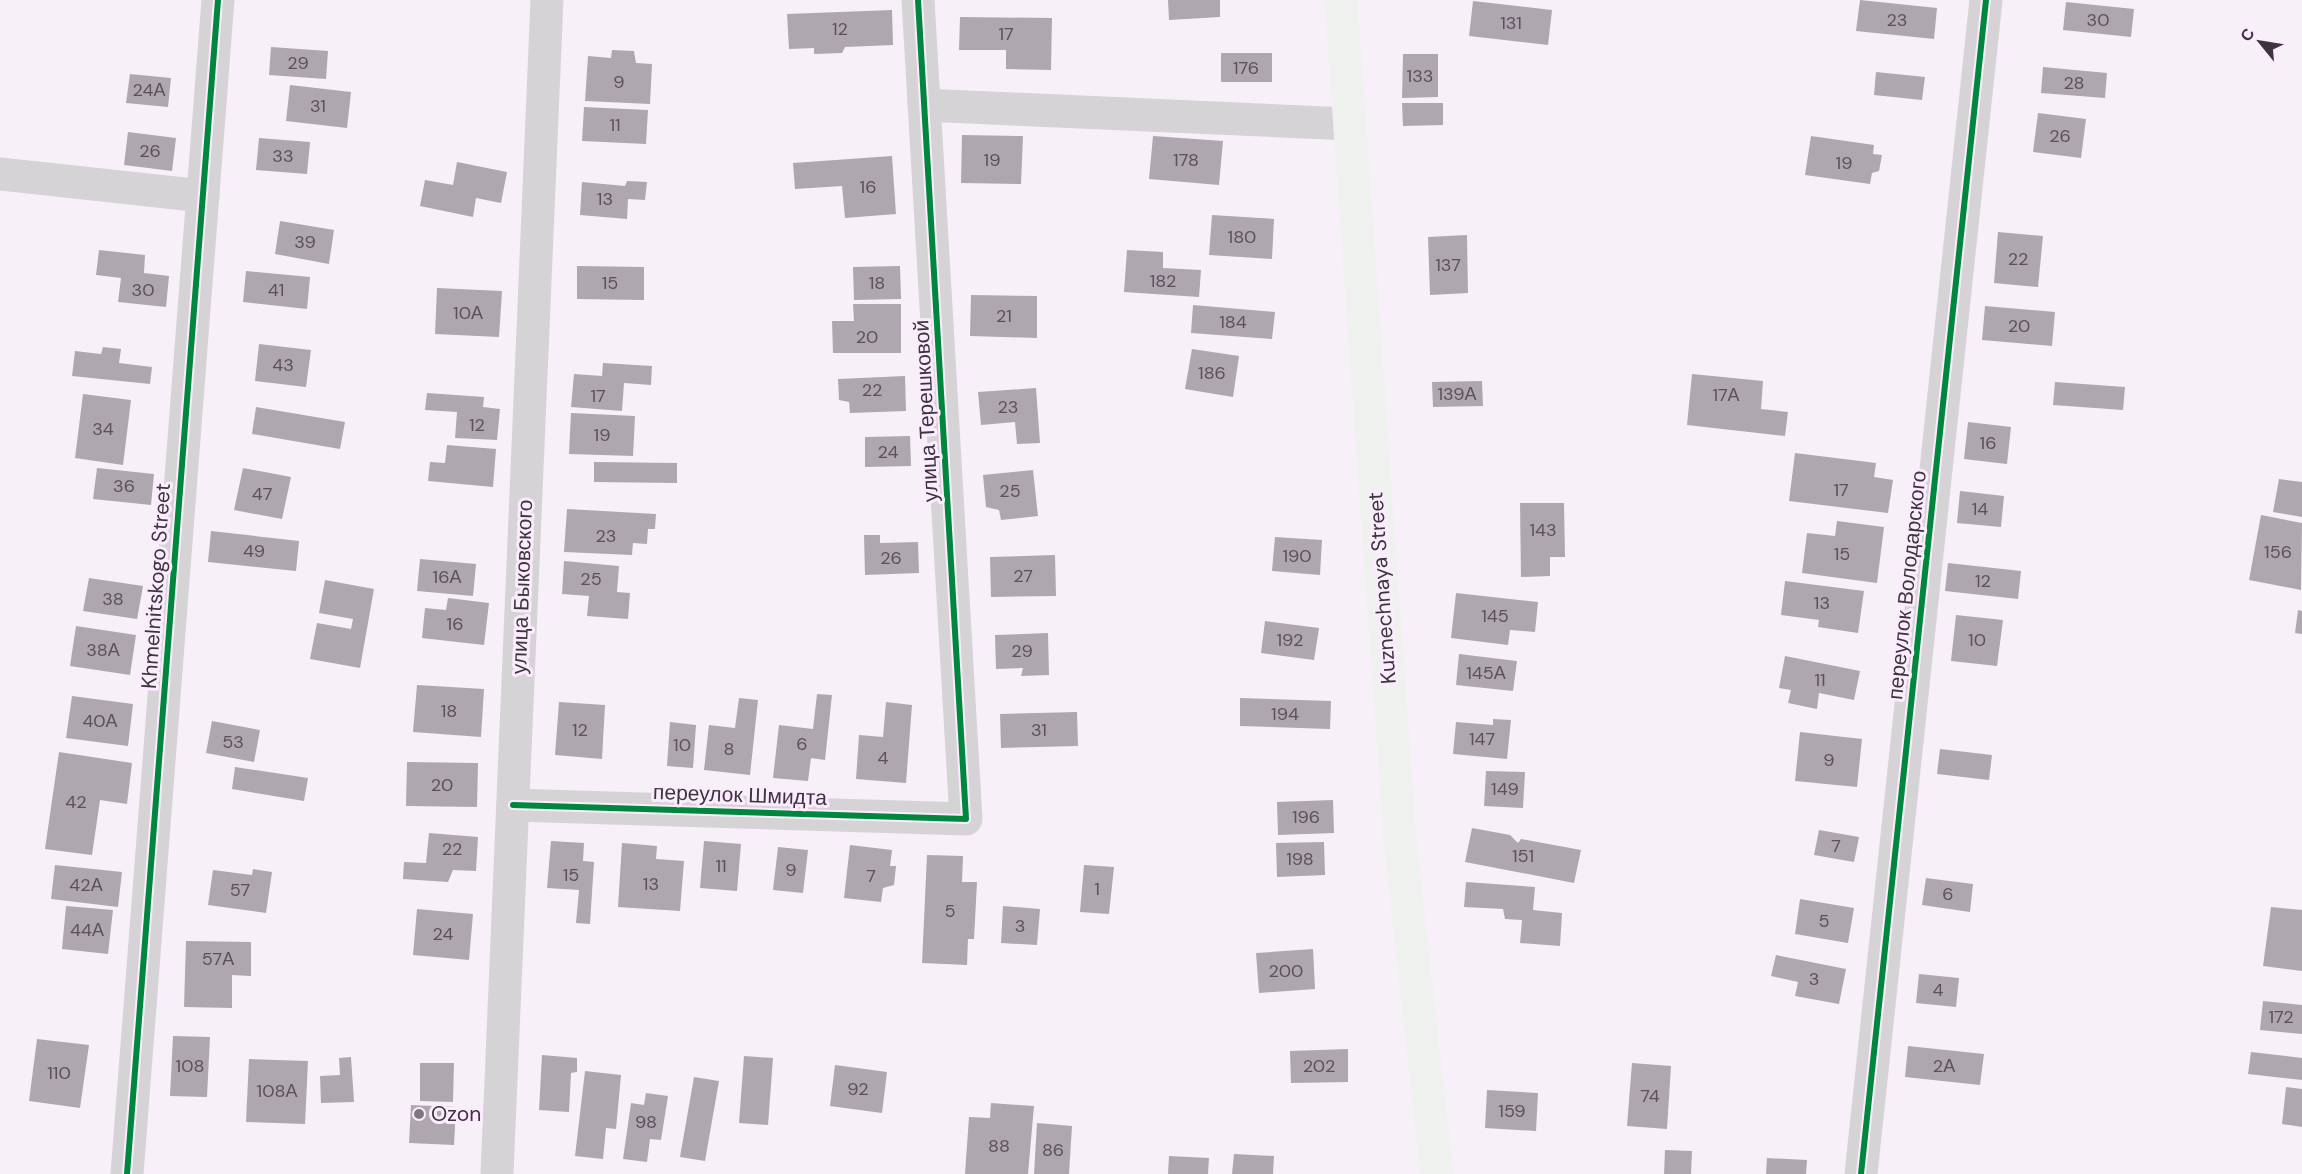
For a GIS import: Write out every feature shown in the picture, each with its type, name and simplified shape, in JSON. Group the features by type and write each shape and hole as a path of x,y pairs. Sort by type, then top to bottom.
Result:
{"main road":[{"name":"Kuznechnaya Street","path":"1341,0 1400,840 1437,1174"}],"street":[{"name":"Khmelnitskogo Street","path":"127,1174 218,0"},
{"name":"улица Быковского","path":"498,1174 547,0"},
{"name":"улица Терешковой","path":"918,0 966,819"},
{"name":"переулок Володарского","path":"1861,1174 1986,0"},
{"path":"924,105 1349,124"},
{"path":"0,174 203,196"},
{"name":"переулок Шмидта","path":"513,805 966,819"}],"building":[{"path":"1168,0 1220,0 1220,17 1169,20"},
{"path":"1860,0 1937,8 1934,39 1856,31"},
{"path":"1473,1 1552,10 1548,45 1469,36"},
{"path":"2066,2 2134,9 2131,37 2063,30"},
{"path":"892,10 893,45 845,47 842,53 814,54 814,48 789,49 787,14"},
{"path":"960,17 1052,18 1051,70 1006,69 1006,50 959,50"},
{"path":"271,47 328,51 326,79 269,75"},
{"path":"612,50 634,51 636,63 652,64 650,104 585,101 588,56 611,58"},
{"path":"1221,53 1272,53 1272,82 1221,82"},
{"path":"1403,54 1438,54 1438,97 1402,98"},
{"path":"2043,67 2107,73 2105,98 2041,93"},
{"path":"1876,72 1925,77 1922,100 1874,95"},
{"path":"130,74 171,78 168,107 126,103"},
{"path":"290,85 351,92 347,128 286,121"},
{"path":"1402,103 1443,103 1443,125 1403,126"},
{"path":"584,107 648,110 646,144 582,141"},
{"path":"2038,113 2086,119 2081,158 2033,152"},
{"path":"128,132 176,138 172,171 124,165"},
{"path":"962,135 1023,136 1021,184 961,183"},
{"path":"1153,136 1223,141 1219,185 1149,179"},
{"path":"1811,136 1874,145 1873,154 1882,155 1879,171 1872,173 1870,184 1805,175"},
{"path":"259,138 310,142 307,174 256,170"},
{"path":"892,156 896,214 845,218 842,186 795,189 793,163"},
{"path":"457,162 507,172 501,203 476,198 473,217 420,206 425,180 453,185"},
{"path":"627,181 647,182 645,200 628,199 627,219 580,215 582,182 625,186"},
{"path":"1212,215 1274,219 1272,259 1209,255"},
{"path":"280,221 334,230 329,264 275,254"},
{"path":"1998,232 2043,236 2038,287 1994,283"},
{"path":"1467,235 1468,293 1430,295 1428,237"},
{"path":"99,250 145,255 144,273 169,276 166,307 118,302 121,278 96,275"},
{"path":"1127,250 1163,252 1163,268 1201,270 1199,297 1124,292"},
{"path":"577,266 644,267 644,300 577,299"},
{"path":"900,266 901,299 854,300 853,267"},
{"path":"246,271 310,277 307,309 243,302"},
{"path":"437,288 502,291 499,337 435,334"},
{"path":"971,295 1037,296 1037,338 970,336"},
{"path":"853,304 901,304 901,353 833,353 832,321 854,321"},
{"path":"1193,305 1275,312 1272,339 1191,333"},
{"path":"1985,306 2055,312 2052,346 1982,340"},
{"path":"259,344 311,350 306,387 255,381"},
{"path":"103,347 121,349 119,363 152,367 150,384 72,376 75,351 101,354"},
{"path":"1192,349 1239,356 1233,397 1185,389"},
{"path":"603,363 652,366 651,385 624,383 622,411 571,407 574,374 602,376"},
{"path":"1692,374 1763,381 1761,409 1788,412 1785,436 1687,425"},
{"path":"905,376 906,411 850,413 849,402 839,400 838,379"},
{"path":"1482,381 1483,406 1433,407 1432,382"},
{"path":"2055,382 2125,387 2123,410 2053,405"},
{"path":"1036,388 1040,443 1017,444 1015,422 981,425 978,392"},
{"path":"427,393 484,397 483,407 500,409 497,440 455,438 457,412 425,410"},
{"path":"83,394 131,400 123,465 75,458"},
{"path":"256,407 345,422 340,449 252,434"},
{"path":"571,413 635,416 633,456 569,454"},
{"path":"1968,422 2011,427 2007,464 1964,459"},
{"path":"910,436 911,466 865,467 865,437"},
{"path":"447,445 496,449 493,487 428,481 430,462 445,463"},
{"path":"1795,453 1876,463 1874,477 1893,480 1888,513 1789,501"},
{"path":"594,462 677,463 677,483 594,482"},
{"path":"97,468 154,474 151,505 93,499"},
{"path":"243,468 291,477 282,519 234,510"},
{"path":"1033,470 1038,516 1001,520 999,510 986,507 983,475"},
{"path":"2279,479 2302,482 2302,517 2273,512"},
{"path":"1960,491 2004,496 2001,527 1957,523"},
{"path":"1520,503 1564,503 1565,557 1550,557 1550,576 1521,577"},
{"path":"567,509 656,514 655,529 648,529 647,544 633,543 632,555 564,552"},
{"path":"2261,515 2302,523 2301,590 2249,580"},
{"path":"1837,521 1884,527 1877,583 1802,573 1807,533 1835,536"},
{"path":"211,531 299,541 296,571 208,562"},
{"path":"864,535 880,535 880,543 918,542 919,573 865,575"},
{"path":"1275,537 1322,540 1320,575 1272,571"},
{"path":"1055,555 1056,596 991,597 990,557"},
{"path":"420,559 476,564 473,596 417,591"},
{"path":"564,561 619,566 617,592 630,593 628,619 587,616 589,596 562,594"},
{"path":"1948,563 2021,571 2018,599 1945,591"},
{"path":"89,578 143,586 137,619 83,611"},
{"path":"325,580 374,589 360,668 310,659 317,623 351,629 353,619 319,613"},
{"path":"1785,581 1864,591 1858,633 1818,627 1819,620 1781,615"},
{"path":"1456,593 1538,602 1535,632 1510,630 1508,645 1451,638"},
{"path":"448,598 489,603 484,645 422,638 425,608 446,610"},
{"path":"2298,610 2302,611 2302,634 2295,633"},
{"path":"1956,615 2003,620 1997,666 1951,661"},
{"path":"1265,621 1319,628 1314,660 1261,653"},
{"path":"76,626 136,635 130,675 70,666"},
{"path":"1048,633 1049,675 1021,676 1023,668 996,669 995,635"},
{"path":"1459,654 1517,661 1513,691 1456,685"},
{"path":"1785,656 1860,671 1854,700 1819,693 1817,709 1788,703 1791,690 1779,688"},
{"path":"417,685 484,689 481,737 413,732"},
{"path":"817,694 832,695 825,760 811,758 808,781 773,778 779,725 813,729"},
{"path":"72,696 133,704 128,746 66,738"},
{"path":"739,698 758,700 750,775 704,770 709,725 735,728"},
{"path":"1240,698 1331,701 1330,729 1240,726"},
{"path":"559,702 605,705 602,759 555,755"},
{"path":"886,702 912,705 906,783 856,779 859,735 883,737"},
{"path":"1077,712 1078,746 1001,748 1000,714"},
{"path":"1493,719 1511,720 1507,759 1453,754 1456,722 1493,725"},
{"path":"212,721 260,730 254,762 206,753"},
{"path":"670,722 696,725 693,768 667,766"},
{"path":"1800,732 1862,739 1857,787 1795,781"},
{"path":"1940,749 1992,755 1989,780 1937,774"},
{"path":"59,752 132,763 127,804 100,800 92,855 45,849"},
{"path":"407,762 478,763 477,807 406,806"},
{"path":"235,767 308,778 304,801 232,789"},
{"path":"1486,771 1525,772 1523,808 1484,806"},
{"path":"1333,800 1334,833 1278,835 1277,802"},
{"path":"1472,828 1510,835 1518,843 1521,839 1581,850 1574,883 1465,862"},
{"path":"1819,830 1859,837 1854,862 1814,855"},
{"path":"429,833 478,837 476,871 453,870 448,882 403,879 404,862 426,863"},
{"path":"551,841 584,843 583,861 594,862 590,924 576,923 579,890 547,888"},
{"path":"704,841 741,844 737,891 700,888"},
{"path":"1324,842 1325,875 1277,877 1276,843"},
{"path":"622,843 657,846 656,859 684,861 680,911 618,907"},
{"path":"850,845 892,850 890,866 896,866 894,885 883,888 881,902 844,898"},
{"path":"778,847 808,850 803,893 773,890"},
{"path":"927,855 963,856 962,882 977,882 974,939 968,939 967,965 922,963"},
{"path":"55,865 122,872 118,907 51,899"},
{"path":"1084,865 1114,867 1109,914 1080,912"},
{"path":"253,869 272,872 266,913 208,905 213,870 252,875"},
{"path":"1926,878 1973,884 1970,912 1922,905"},
{"path":"1466,882 1535,887 1533,910 1562,913 1560,946 1520,943 1522,920 1505,919 1503,909 1464,907"},
{"path":"1800,899 1854,908 1848,943 1795,934"},
{"path":"66,906 113,910 108,954 62,949"},
{"path":"1003,906 1040,909 1037,945 1001,943"},
{"path":"2271,907 2302,910 2302,971 2263,966"},
{"path":"417,909 473,914 469,960 413,955"},
{"path":"186,941 251,942 251,976 232,975 232,1008 184,1007"},
{"path":"1313,949 1315,989 1259,993 1256,953"},
{"path":"1776,955 1846,969 1839,1004 1795,996 1798,982 1771,976"},
{"path":"1919,974 1959,978 1956,1007 1916,1003"},
{"path":"2263,1001 2302,1005 2302,1034 2260,1030"},
{"path":"173,1036 210,1037 207,1097 170,1096"},
{"path":"37,1039 89,1045 80,1108 29,1101"},
{"path":"1908,1046 1984,1054 1980,1085 1905,1077"},
{"path":"1348,1049 1348,1082 1291,1083 1290,1051"},
{"path":"2251,1052 2302,1058 2302,1080 2248,1074"},
{"path":"542,1055 577,1058 577,1072 571,1073 569,1112 539,1110"},
{"path":"744,1056 773,1058 768,1125 739,1123"},
{"path":"351,1057 354,1102 321,1103 320,1076 340,1075 339,1058"},
{"path":"249,1059 308,1061 305,1124 246,1122"},
{"path":"420,1063 454,1063 453,1102 420,1101"},
{"path":"1632,1063 1671,1066 1667,1129 1627,1126"},
{"path":"835,1065 887,1072 882,1113 830,1106"},
{"path":"585,1071 621,1075 616,1129 606,1128 603,1159 575,1156"},
{"path":"694,1077 719,1081 705,1161 680,1157"},
{"path":"2286,1087 2302,1089 2302,1127 2282,1124"},
{"path":"1487,1090 1538,1093 1536,1131 1485,1128"},
{"path":"646,1093 668,1096 661,1140 650,1139 647,1162 623,1159 631,1103 644,1105"},
{"path":"991,1103 1034,1106 1028,1174 965,1174 969,1117 990,1118"},
{"path":"411,1105 456,1107 454,1145 409,1143"},
{"path":"1037,1123 1072,1126 1069,1174 1034,1174"},
{"path":"1665,1150 1692,1151 1691,1174 1664,1174"},
{"path":"1234,1154 1274,1156 1273,1174 1232,1174"},
{"path":"1169,1156 1209,1158 1208,1174 1168,1174"},
{"path":"1767,1158 1807,1160 1806,1174 1766,1174"}],"cycle path":[{"path":"127,1174 218,0"},
{"path":"513,805 966,819 918,0"},
{"path":"1861,1174 1986,0"}],"place":[{"name":"Ozon","path":"419,1114"}]}
